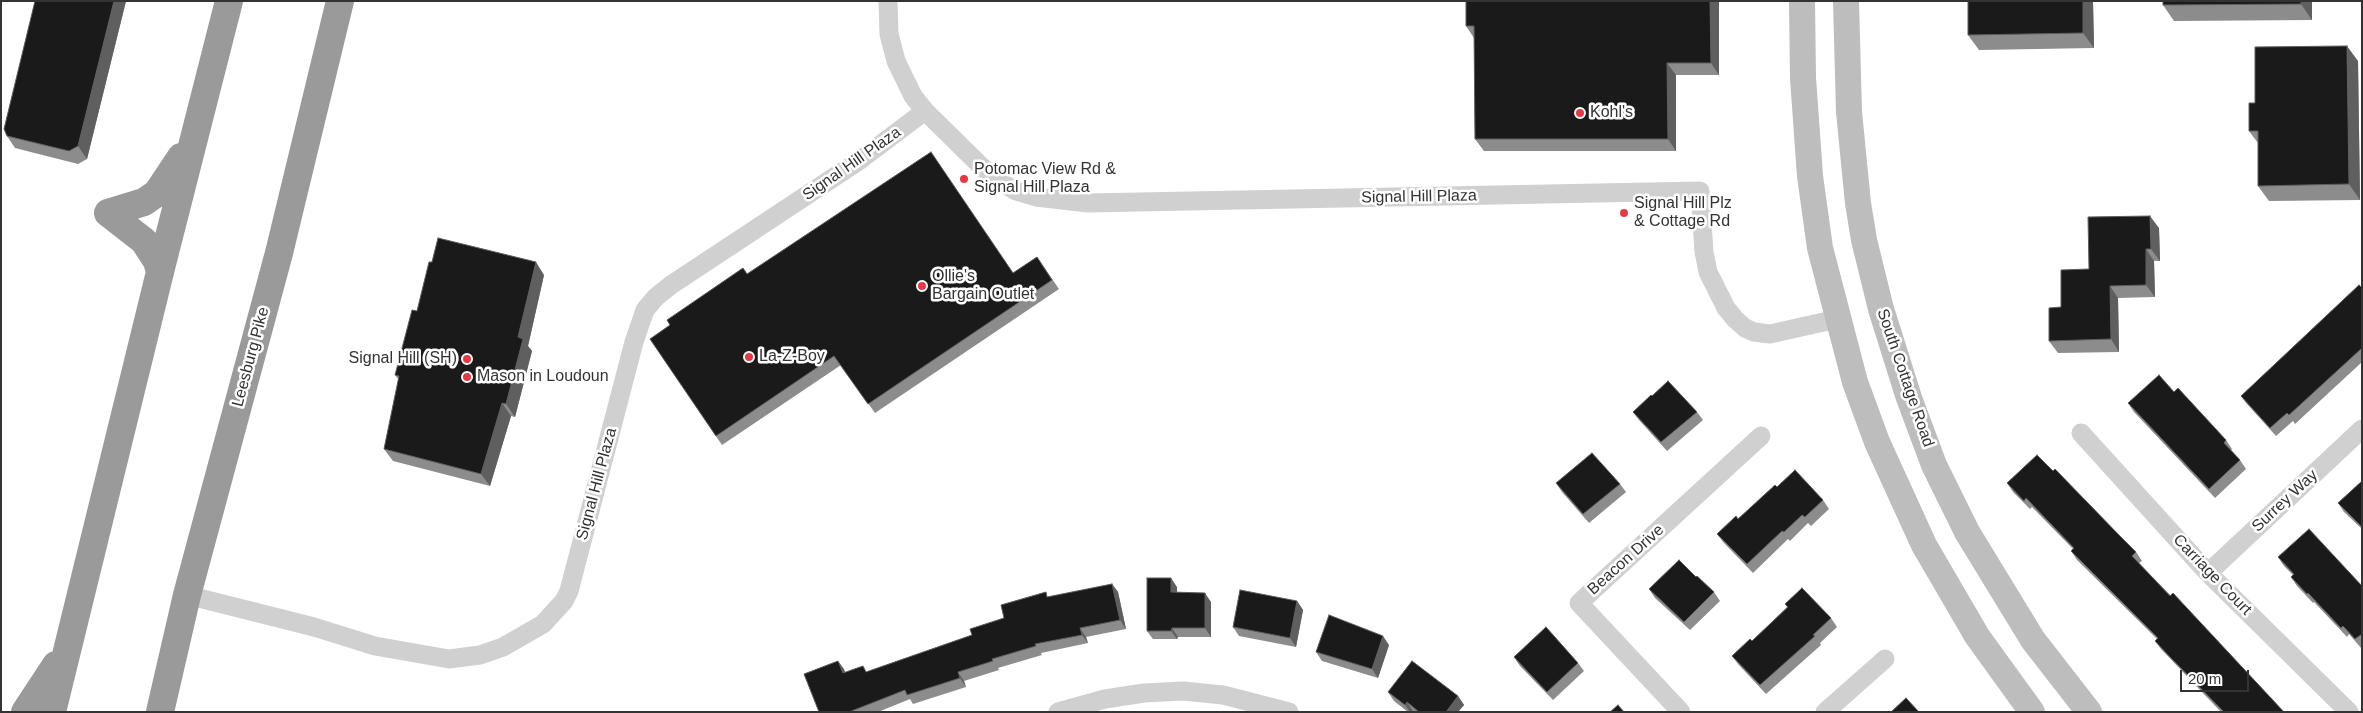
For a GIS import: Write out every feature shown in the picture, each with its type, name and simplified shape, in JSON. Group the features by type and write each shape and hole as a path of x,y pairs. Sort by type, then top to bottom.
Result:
{"highway":[{"path":"52,712 194,134 229,1"},
{"name":"Leesburg Pike","path":"160,712 187,595 279,253 340,1"},
{"path":"160,272 154,256 144,241 108,213 144,202 157,193 194,134"},
{"path":"25,712 69,645"}],"street":[{"name":"Signal Hill Plaza","path":"888,1 889,34 896,60 913,96 925,111 997,180 1016,191 1060,201 1088,203 1700,191 1704,252 1708,272 1726,308 1735,319 1745,328 1770,334 1837,319"},
{"path":"1802,1 1803,78 1810,176 1820,248 1837,319 1856,382 1877,442 1924,546 1977,636 2032,712"},
{"name":"South Cottage Road","path":"1846,1 1849,112 1858,203 1881,310 1900,373 1934,465 1967,532 2034,640 2089,712"},
{"name":"Signal Hill Plaza","path":"187,595 314,627 375,646 449,659 480,654 504,647 543,624 564,601 571,584 634,342 646,310 656,297 671,285 860,160 925,111"},
{"name":"Surrey Way","path":"2208,573 2362,429"},
{"name":"Carriage Court","path":"2081,433 2208,573 2349,712"},
{"name":"Beacon Drive","path":"1681,712 1579,602 1761,436"},
{"path":"1825,712 1885,659"},
{"path":"1058,712 1105,699 1144,693 1183,691 1223,695 1289,712"}],"building":[{"path":"35,1 114,1 78,146 69,151 7,136 4,129"},
{"name":"Kohl's","path":"1466,1 1710,1 1711,63 1667,63 1668,139 1475,139 1474,26 1466,26"},
{"path":"1968,1 2083,1 2083,33 1968,35"},
{"path":"2163,1 2301,1 2301,4 2163,5"},
{"path":"2347,46 2349,184 2258,186 2258,131 2249,131 2249,103 2255,103 2255,47"},
{"name":"Ollie's Bargain Outlet","path":"931,152 1013,273 1037,257 1052,280 868,404 834,356 716,436 650,339 670,325 667,320 743,268 747,274"},
{"path":"2150,216 2151,249 2146,249 2146,285 2110,286 2111,339 2049,341 2049,308 2061,307 2061,270 2089,269 2088,217"},
{"path":"438,238 536,262 518,337 523,339 506,404 502,403 481,474 384,449 399,376 395,375 412,310 417,311 429,262 432,262"},
{"path":"2359,285 2362,288 2362,348 2289,415 2287,413 2270,428 2241,396"},
{"path":"2159,375 2174,392 2178,388 2226,440 2224,443 2240,460 2209,489 2128,403"},
{"path":"1668,381 1697,412 1661,442 1633,412"},
{"path":"1592,453 1620,484 1583,514 1556,483"},
{"path":"2037,455 2053,471 2055,469 2136,552 2132,556 2170,596 2173,593 2284,712 2224,712 2170,657 2155,641 2158,638 2071,551 2074,548 2026,498 2024,501 2007,483"},
{"path":"1795,470 1823,500 1805,517 1802,515 1784,532 1782,531 1747,564 1717,534 1736,516 1738,519 1775,485 1777,487"},
{"path":"2362,481 2362,527 2338,503"},
{"path":"2309,529 2362,586 2362,634 2355,639 2343,626 2341,628 2291,577 2294,574 2278,557"},
{"path":"1679,560 1714,592 1684,622 1649,589"},
{"path":"1147,578 1171,578 1171,592 1205,593 1205,628 1172,628 1171,631 1147,631"},
{"path":"1112,584 1120,620 1080,628 1082,635 1035,644 1036,646 992,659 993,661 958,672 960,678 907,695 905,690 849,712 819,712 804,674 838,661 843,673 863,666 866,672 972,635 970,629 1004,618 1001,605 1046,592 1047,597"},
{"path":"1802,588 1831,618 1813,635 1815,636 1760,685 1732,656 1750,639 1752,641 1788,607 1785,604"},
{"path":"1240,590 1297,601 1290,638 1233,627"},
{"path":"1329,615 1383,636 1372,669 1316,652"},
{"path":"1546,627 1578,663 1547,692 1514,657"},
{"path":"1412,661 1458,696 1446,712 1419,712 1407,702 1405,705 1388,692"},
{"path":"1906,698 1919,712 1891,712"},
{"path":"1618,705 1624,712 1610,712"}],"place":[{"name":"Kohl's","path":"1580,113"},
{"name":"Potomac View Rd & Signal Hill Plaza","path":"964,179"},
{"name":"Signal Hill Plz & Cottage Rd","path":"1624,213"},
{"name":"Ollie's Bargain Outlet","path":"922,286"},
{"name":"La-Z-Boy","path":"749,357"},
{"name":"Signal Hill (SH)","path":"467,359"},
{"name":"Mason in Loudoun","path":"467,377"}]}
